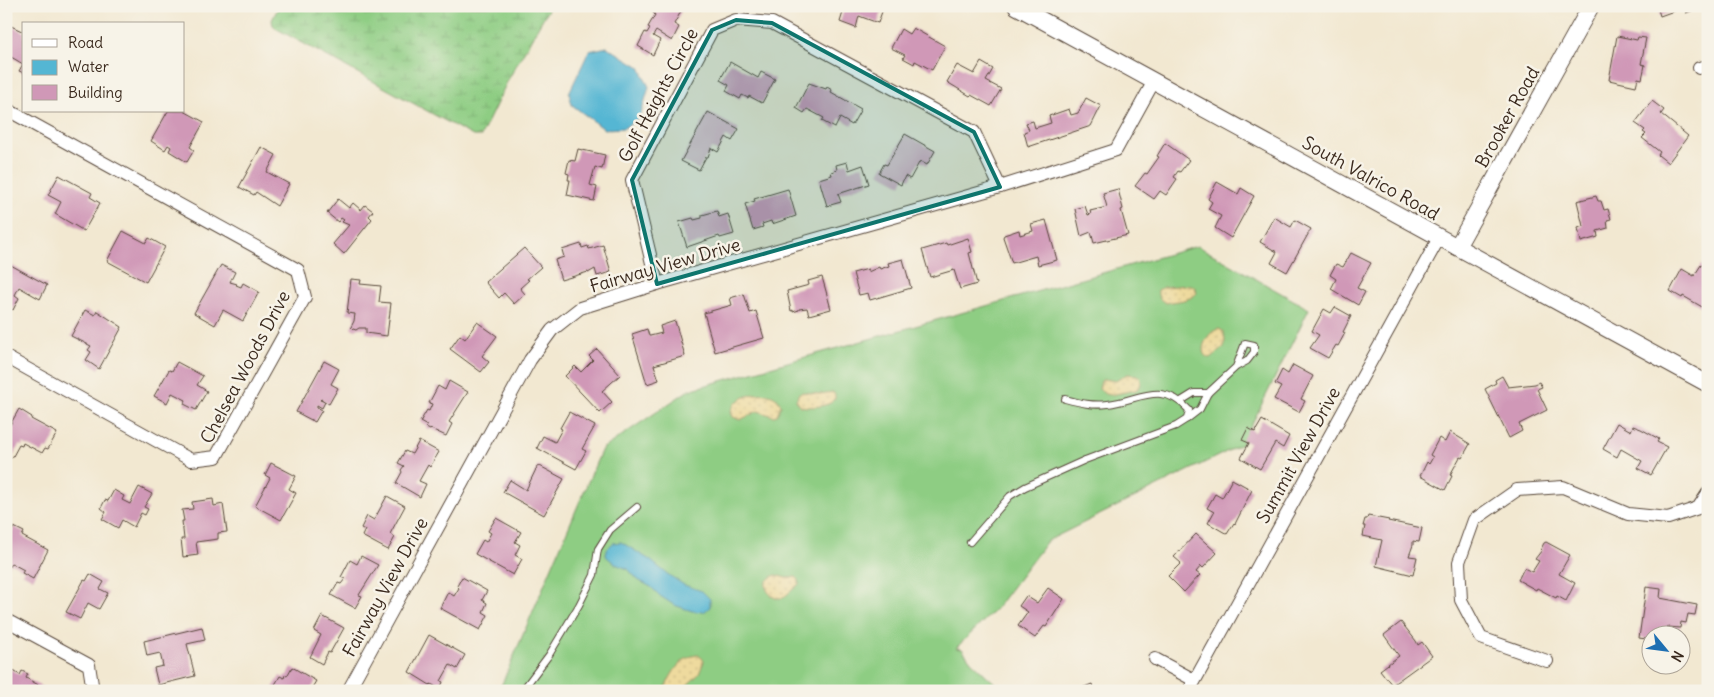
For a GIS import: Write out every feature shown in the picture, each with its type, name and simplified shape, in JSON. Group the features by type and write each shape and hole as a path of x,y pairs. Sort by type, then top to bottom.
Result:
{"street":[{"name":"South Valrico Road","path":"1016,6 1708,384"},
{"name":"Brooker Road","path":"1458,248 1591,6"},
{"name":"Golf Heights Circle","path":"657,284 632,180 712,30 736,20 772,24 974,132 1000,187"},
{"name":"Fairway View Drive","path":"348,691 530,360 552,330 580,308 657,284 1000,187 1116,150 1154,81"},
{"name":"Chelsea Woods Drive","path":"6,109 298,270 305,297 216,457 190,460 6,356"},
{"name":"Summit View Drive","path":"1191,686 1439,238"},
{"path":"1547,661 1480,638 1461,600 1459,562 1474,520 1517,490 1564,487 1628,514 1668,518 1698,508 1708,493"},
{"path":"6,620 88,665 93,691"},
{"path":"1155,659 1191,686"}],"lane":[{"path":"970,542 1010,496 1025,487 1085,460 1176,426 1187,419 1200,409 1208,393 1236,367"},
{"path":"1065,399 1087,405 1108,404 1152,392 1166,394 1181,401 1189,410 1187,419"},
{"path":"1181,401 1194,393 1208,393"},
{"path":"522,691 549,655 579,605 594,575 598,549 610,530 637,507"}],"highlighted area":[{"path":"736,20 772,23 974,132 1000,187 657,284 632,180 712,30"}],"green space":[{"path":"279,6 550,6 508,80 481,136 473,136 277,29 273,25 272,20"},
{"path":"1198,246 1309,309 1242,444 1047,541 995,610 956,648 962,649 971,661 1003,691 499,691 602,449 689,390"}],"sand":[{"path":"1189,285 1195,287 1197,293 1187,299 1166,303 1159,296 1158,290 1164,287"},
{"path":"1219,329 1223,331 1224,347 1211,358 1206,357 1203,349 1204,344 1210,334"},
{"path":"1127,374 1140,377 1141,384 1136,390 1110,395 1105,394 1099,389 1101,381 1104,379 1116,381"},
{"path":"833,392 835,399 829,404 814,407 800,406 796,400 799,393 819,394"},
{"path":"755,394 767,394 777,398 781,405 777,415 773,416 758,411 740,420 733,417 731,412 734,405 744,398"},
{"path":"776,575 786,578 796,577 799,580 799,584 783,598 775,598 768,592 766,583 771,577"},
{"path":"698,655 704,661 699,674 681,691 664,691 676,668 686,659"}],"water":[{"path":"607,47 640,67 649,87 640,117 624,128 604,129 572,105 569,93 589,51"},
{"path":"621,542 684,585 702,591 710,599 710,607 704,612 692,611 674,605 660,596 651,587 638,580 628,569 615,564 606,556 607,549 613,543"}],"building":[{"path":"653,6 684,6 674,24 679,27 672,41 656,31 653,36 660,40 653,55 638,46 645,32 647,33 650,28 648,27 655,15 653,12 657,8"},
{"path":"845,6 884,6 878,23 859,16 856,28 840,22"},
{"path":"1657,6 1699,6 1699,8 1686,13 1685,7 1660,16"},
{"path":"11,26 22,31 22,63 6,54 6,35"},
{"path":"913,28 945,46 932,70 915,61 914,64 903,58 905,55 891,48 901,29 909,34"},
{"path":"1617,36 1637,40 1638,37 1646,38 1641,64 1645,65 1642,79 1638,78 1636,86 1609,80"},
{"path":"730,62 758,78 761,72 775,79 762,103 749,96 748,98 742,95 740,99 726,91 729,85 720,80"},
{"path":"981,62 993,69 986,81 1001,89 991,106 947,82 957,65 974,74"},
{"path":"809,83 826,89 827,87 832,90 831,92 861,109 852,125 840,118 835,128 822,121 824,118 807,109 804,113 796,108"},
{"path":"1086,98 1101,106 1091,126 1028,147 1024,132 1029,130 1026,123 1033,121 1035,128 1051,123 1049,116 1069,109 1071,115 1078,113"},
{"path":"1652,101 1664,110 1661,114 1688,136 1668,163 1658,155 1660,152 1642,138 1646,134 1643,132 1645,130 1635,123"},
{"path":"167,112 185,112 204,122 190,147 194,150 187,162 169,151 171,147 168,145 165,150 151,141"},
{"path":"708,112 739,129 732,141 726,137 718,152 711,148 708,157 706,157 699,170 681,161"},
{"path":"905,134 935,151 927,165 920,161 910,179 905,176 901,185 879,173 884,164 887,165"},
{"path":"1165,143 1189,160 1174,177 1177,179 1166,195 1160,191 1154,199 1135,186 1145,173 1147,174 1159,157 1157,156"},
{"path":"261,147 276,155 267,172 289,184 277,206 256,192 254,195 239,187"},
{"path":"578,149 605,155 602,169 595,167 590,185 597,187 594,201 567,195 570,180 568,180 569,174 566,173 569,160 575,161"},
{"path":"847,162 849,170 863,165 869,184 838,194 841,202 827,206 819,179 832,175 831,172 837,170 836,165"},
{"path":"59,175 92,193 90,197 100,203 84,231 55,214 61,202 48,195"},
{"path":"1217,182 1238,194 1241,188 1254,196 1231,238 1215,228 1221,216 1208,209 1212,202 1208,199"},
{"path":"788,189 796,216 772,224 771,221 762,224 763,227 753,230 745,204 755,201 754,199"},
{"path":"1118,189 1123,209 1121,210 1128,235 1094,243 1091,232 1081,236 1075,209 1085,206 1088,215 1091,214 1090,211 1107,207 1103,193"},
{"path":"1596,196 1598,201 1601,201 1604,210 1608,209 1611,219 1607,220 1608,228 1597,231 1598,237 1581,242 1578,228 1583,226 1577,201"},
{"path":"338,199 349,208 353,203 361,210 365,205 373,211 369,216 372,219 344,254 333,244 349,225 342,222 344,220 341,218 338,222 327,213"},
{"path":"717,211 719,217 728,214 734,234 720,238 719,236 687,247 679,222 693,218 694,220 702,218 702,215"},
{"path":"1274,217 1291,227 1295,220 1311,229 1287,272 1271,263 1277,252 1260,242"},
{"path":"1046,220 1057,260 1038,265 1036,256 1012,263 1003,237 1004,235 1019,230 1020,235 1033,231 1031,224"},
{"path":"123,231 146,243 149,238 165,247 146,282 107,261"},
{"path":"968,238 972,252 969,253 977,284 960,289 954,270 930,277 922,250"},
{"path":"581,244 582,248 588,246 589,249 603,245 611,272 597,276 595,269 588,273 561,280 555,260 564,257 562,250"},
{"path":"524,248 541,267 520,288 525,294 514,304 504,293 499,298 485,282"},
{"path":"1351,253 1371,263 1357,288 1365,292 1358,305 1331,289 1336,279 1330,275 1336,264 1343,267"},
{"path":"903,259 911,288 870,300 868,293 859,295 853,273 868,269 868,272 879,267 880,269 889,266 888,263"},
{"path":"9,264 47,285 40,299 19,287 15,295 19,298 13,310 6,306 6,270"},
{"path":"221,265 235,272 230,282 241,287 243,283 259,292 243,321 223,310 215,325 194,313"},
{"path":"1701,265 1708,268 1708,312 1683,296 1682,298 1670,291 1682,269 1694,276"},
{"path":"822,277 831,309 809,315 807,308 791,311 787,291 809,285 808,281"},
{"path":"351,279 361,280 360,284 381,286 379,302 391,303 387,336 366,333 366,328 356,330 351,327 355,314 347,313"},
{"path":"744,294 750,313 756,311 764,338 715,352 704,313 732,305 730,298"},
{"path":"1335,307 1351,316 1338,346 1336,345 1328,358 1310,348 1319,335 1312,331 1324,309 1331,313"},
{"path":"85,310 95,315 97,311 122,327 99,369 86,360 91,352 88,350 91,346 71,336"},
{"path":"675,321 685,356 654,365 659,380 647,384 632,334 647,329 649,336 662,333 660,326"},
{"path":"477,322 497,336 482,356 489,362 481,372 450,349 460,335 465,339"},
{"path":"597,349 620,375 602,391 612,402 600,413 565,376 575,366 581,372 593,360 589,356"},
{"path":"324,361 339,369 331,384 338,388 329,404 321,399 320,400 325,402 322,408 317,405 322,410 315,422 296,412"},
{"path":"177,362 203,376 197,385 207,391 196,410 184,404 186,400 172,393 167,403 154,396 169,370 172,371"},
{"path":"1293,365 1313,376 1301,399 1305,401 1299,412 1274,399 1281,387 1275,384 1282,370 1288,374"},
{"path":"1502,376 1508,387 1539,382 1542,387 1537,389 1547,410 1519,424 1522,431 1509,438 1485,389 1496,383 1495,380"},
{"path":"449,381 468,392 449,422 452,424 446,436 426,428 427,426 420,422 427,410 429,411 432,404 429,403 438,386 445,390"},
{"path":"19,409 32,417 31,419 57,433 48,449 45,448 42,453 23,443 22,446 19,445 12,458 6,455 6,432"},
{"path":"569,412 595,426 582,449 586,451 576,469 537,448 543,436 555,442"},
{"path":"1262,420 1289,436 1283,448 1275,443 1260,469 1241,458 1249,443 1242,440 1248,428 1255,432"},
{"path":"1617,423 1631,431 1633,426 1641,429 1659,439 1657,442 1667,447 1651,475 1638,468 1642,461 1621,449 1617,457 1603,449"},
{"path":"1450,432 1470,444 1450,475 1452,476 1445,490 1420,476 1427,462 1429,464 1433,457 1430,455 1439,438 1445,442"},
{"path":"419,441 439,452 430,467 428,465 419,481 426,484 420,497 396,483 404,466 398,463 405,451 412,454"},
{"path":"271,463 296,476 289,489 296,493 281,520 255,506 270,478 265,475"},
{"path":"538,465 564,479 544,515 503,492 510,480 526,490"},
{"path":"1232,479 1252,490 1235,524 1227,534 1208,523 1214,512 1207,508 1215,494 1222,498"},
{"path":"139,487 152,494 144,507 148,509 145,515 141,513 134,527 122,520 118,528 102,519 106,512 101,508 105,500 108,501 114,490 124,496 122,500 130,504"},
{"path":"387,496 405,506 390,534 395,537 388,550 362,536 365,530 361,528 367,516 374,520"},
{"path":"213,499 214,506 223,504 227,532 218,533 218,539 196,542 198,555 183,557 181,539 184,539 182,521 184,521 182,510 193,509 192,502"},
{"path":"1368,516 1422,528 1419,542 1413,541 1409,556 1417,557 1413,575 1376,566 1382,540 1363,536 1365,526 1363,526"},
{"path":"496,518 521,532 515,542 520,545 515,555 522,559 513,575 475,554 483,540 486,542 491,533 488,531"},
{"path":"14,527 24,532 22,536 48,550 33,579 22,573 24,570 11,563 6,572 6,541"},
{"path":"1196,534 1217,553 1203,568 1201,566 1196,572 1200,575 1184,592 1168,576 1181,563 1174,557"},
{"path":"1546,542 1570,555 1559,574 1575,583 1566,601 1537,588 1536,590 1518,580 1524,568 1532,572 1539,561 1535,559"},
{"path":"361,556 378,565 359,595 362,596 355,608 331,595 338,583 341,584 345,579 341,577 350,560 357,564"},
{"path":"90,574 104,582 100,589 108,593 99,609 88,603 80,619 66,612 84,580 86,581"},
{"path":"462,577 487,591 482,600 487,603 483,612 488,615 480,630 440,608 448,592 454,596 459,588 457,586"},
{"path":"1646,587 1661,589 1660,598 1697,605 1695,615 1688,614 1686,623 1642,624 1642,638 1639,638"},
{"path":"1048,588 1064,599 1046,627 1044,626 1035,638 1018,626 1028,612 1019,606 1026,596 1037,603"},
{"path":"322,616 344,628 322,664 310,657 321,635 314,631"},
{"path":"1401,622 1418,645 1422,642 1432,656 1392,685 1380,670 1399,656 1384,635"},
{"path":"202,627 205,640 187,644 195,676 158,685 154,668 163,666 160,653 147,656 144,641"},
{"path":"429,635 465,655 457,669 450,665 441,681 443,682 440,689 409,672"},
{"path":"7,667 20,675 22,671 28,674 26,678 49,691 6,691"},
{"path":"292,667 316,681 310,691 277,691 273,688 280,676 284,678 285,675 287,676"},
{"path":"1092,684 1094,691 1074,691"}]}
